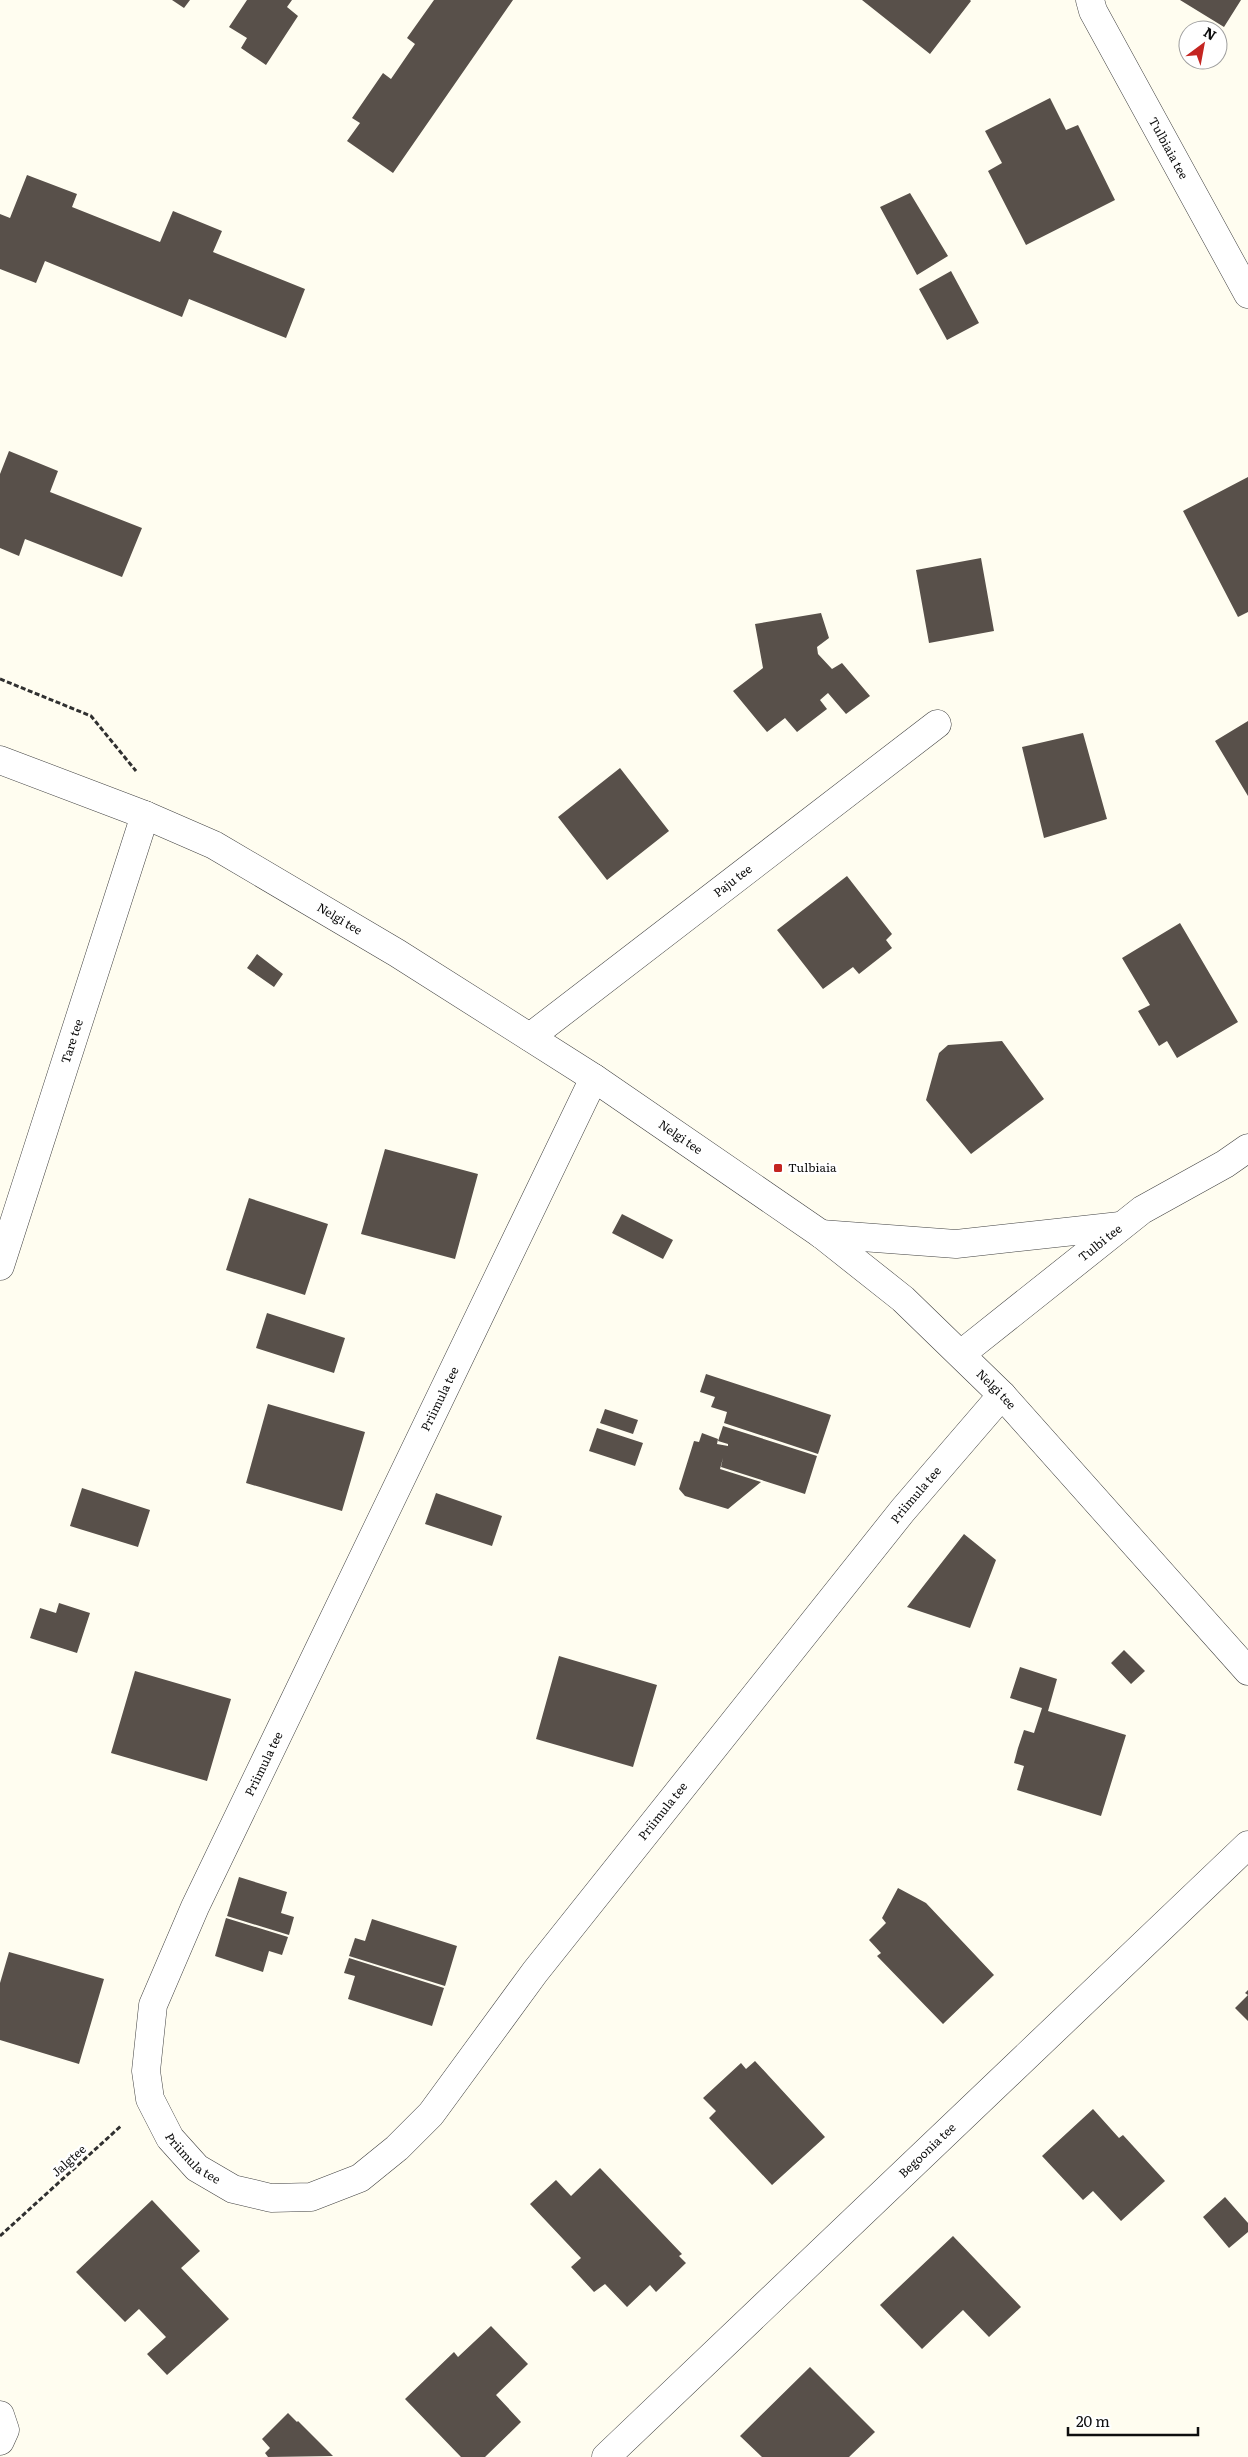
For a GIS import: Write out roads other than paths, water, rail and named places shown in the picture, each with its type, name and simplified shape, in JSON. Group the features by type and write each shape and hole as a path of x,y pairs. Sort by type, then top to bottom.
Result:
{"street":[{"name":"Tulbiaia tee","path":"1090,0 1098,20 1248,294"},
{"name":"Paju tee","path":"530,1037 937,724"},
{"name":"Nelgi tee","path":"0,760 145,815 214,845 397,953 594,1078 821,1234 903,1299 1002,1395 1248,1670"},
{"name":"Tare tee","path":"0,1266 145,815"},
{"name":"Priimula tee","path":"594,1078 191,1916 153,2005 146,2071 150,2099 170,2138 196,2168 233,2189 270,2198 310,2197 360,2178 398,2148 432,2114 536,1972 896,1518 1002,1395"},
{"name":"Tulbi tee","path":"961,1354 1142,1210 1225,1164 1248,1148"},
{"path":"821,1234 956,1244 1120,1226"},
{"name":"Begoonia tee","path":"606,2457 1248,1845"},
{"path":"0,2416 4,2430 0,2441"}],"place":[{"name":"Tulbiaia","path":"778,1168"}]}
